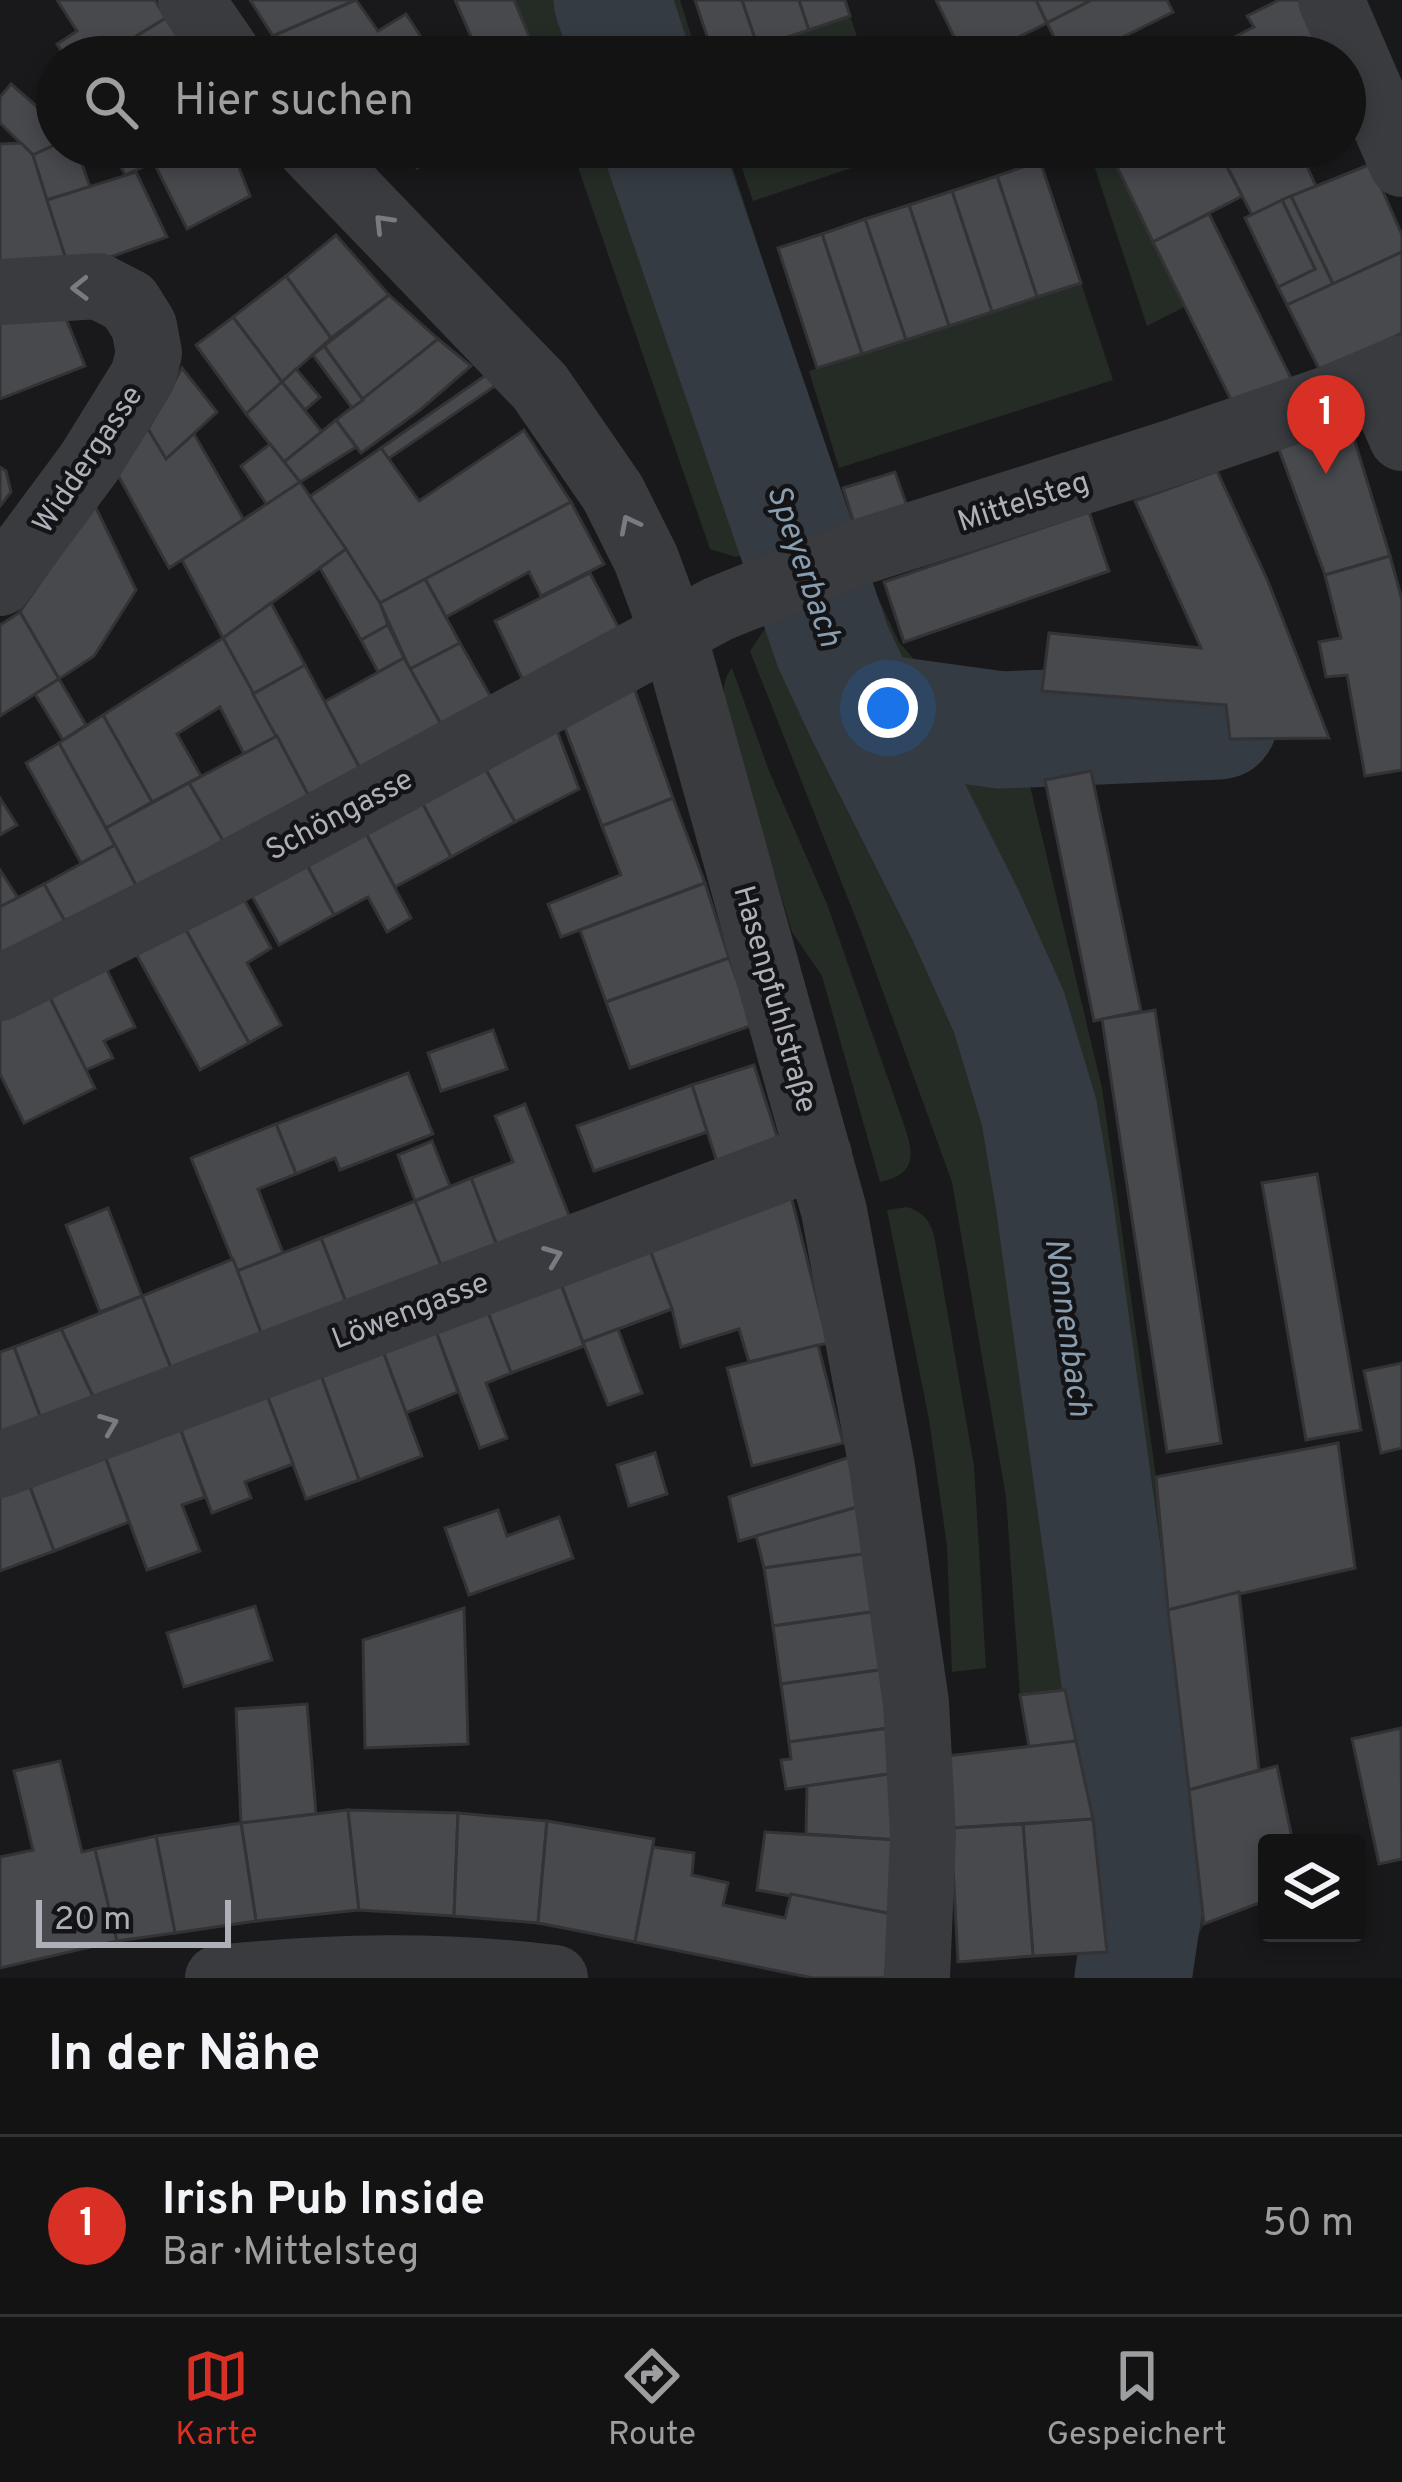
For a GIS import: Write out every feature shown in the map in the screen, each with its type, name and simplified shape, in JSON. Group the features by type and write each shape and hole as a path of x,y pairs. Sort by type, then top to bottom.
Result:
{"street":[{"path":"191,0 216,36"},
{"path":"1331,0 1347,36"},
{"path":"1366,81 1402,164"},
{"name":"Hasenpfuhlstraße","path":"329,168 540,387 613,494 646,559 673,632 820,1155 882,1467 916,1702 923,1834 917,1978"},
{"name":"Widdergasse","path":"0,292 98,286 129,302 144,326 149,353 143,376 89,464 0,583"},
{"path":"1389,374 1402,438"},
{"name":"Mittelsteg","path":"673,632 731,603 860,552 1168,454 1389,374"},
{"name":"Schöngasse","path":"0,988 220,878 673,632"},
{"name":"Löwengasse","path":"0,1465 820,1155"},
{"path":"218,1978 390,1967 479,1969 554,1978"}],"shaded area":[{"path":"514,0 680,0 691,36 529,36"},
{"path":"850,16 857,36 790,36"},
{"path":"578,168 733,168 846,516 736,557 710,549"},
{"path":"742,168 851,168 753,201"},
{"path":"1095,168 1118,168 1186,306 1147,326"},
{"path":"1081,283 1113,380 839,468 809,371"},
{"path":"874,589 899,642 924,671 981,682 1024,761 1102,1088 1156,1477 1204,1924 1177,1978 1087,1978 1107,1952 1093,1818 1065,1690 1020,1695 1006,1497 952,1182 862,934 750,651 764,630"},
{"path":"732,668 769,771 827,904 908,1139 908,1166 880,1182 822,976 792,932 727,716 724,685"},
{"path":"907,1207 925,1217 934,1235 974,1466 986,1668 952,1672 947,1546 929,1419 887,1210"}],"building":[{"path":"57,0 155,0 166,18 136,36 69,36 77,31"},
{"path":"250,0 356,0 273,36"},
{"path":"356,0 378,31 406,14 420,36 273,36"},
{"path":"455,0 514,0 529,36 471,36"},
{"path":"695,0 742,0 754,36 707,36"},
{"path":"742,0 799,0 809,30 791,36 754,36"},
{"path":"799,0 845,0 850,16 809,30"},
{"path":"936,0 1036,0 1047,23 1021,36 954,36"},
{"path":"1036,0 1092,0 1047,23"},
{"path":"1092,0 1167,0 1173,12 1125,36 1054,36 1047,23"},
{"path":"1279,0 1299,0 1314,36 1236,36 1254,27 1247,16"},
{"path":"166,18 177,36 136,36"},
{"path":"11,84 36,106 36,154 0,123 0,97"},
{"path":"21,143 33,155 66,259 0,262 0,144"},
{"path":"1371,164 1402,235 1402,252 1333,284 1291,196"},
{"path":"37,168 83,168 90,187 47,200"},
{"path":"156,168 239,168 250,196 187,229"},
{"path":"1020,168 1042,168 1081,283 1037,297 997,176"},
{"path":"1118,168 1228,168 1242,196 1153,242"},
{"path":"1228,168 1308,168 1316,186 1252,215"},
{"path":"136,172 167,237 85,266 66,259 47,200"},
{"path":"997,176 1037,297 992,312 952,191"},
{"path":"952,191 992,312 949,326 909,205"},
{"path":"1291,196 1333,284 1287,305 1278,287 1315,269 1282,200"},
{"path":"1282,200 1315,269 1278,287 1245,218"},
{"path":"909,205 949,326 906,340 865,219"},
{"path":"1209,214 1293,382 1232,402 1153,242"},
{"path":"865,219 906,340 862,354 822,234"},
{"path":"822,234 862,354 817,368 778,248"},
{"path":"336,235 389,295 331,338 286,276"},
{"path":"1402,252 1402,333 1320,371 1287,305"},
{"path":"286,276 331,338 282,382 233,317"},
{"path":"389,295 438,339 363,400 324,346"},
{"path":"61,306 85,366 0,399 0,321"},
{"path":"233,317 282,382 246,414 196,345"},
{"path":"438,339 471,366 361,453 336,420"},
{"path":"324,346 363,400 352,408 313,355"},
{"path":"182,368 217,412 166,459 148,429"},
{"path":"296,369 320,397 305,410 282,382"},
{"path":"486,375 495,386 388,459 381,448"},
{"path":"282,382 322,432 284,462 246,414"},
{"path":"1340,418 1351,429 1390,556 1325,575 1277,444"},
{"path":"336,420 356,447 300,482 284,462"},
{"path":"148,429 166,459 194,434 244,520 169,568 114,468"},
{"path":"524,430 571,502 380,603 309,497 381,448 419,501"},
{"path":"270,444 300,482 267,505 241,466"},
{"path":"0,467 6,471 11,492 0,506"},
{"path":"1217,471 1267,579 1329,738 1230,739 1226,705 1042,691 1049,633 1201,648 1135,501"},
{"path":"895,472 907,506 854,523 843,488"},
{"path":"300,482 346,549 223,638 182,560"},
{"path":"571,502 604,564 541,596 529,572 446,617 425,579"},
{"path":"94,504 136,590 94,656 59,679 20,612"},
{"path":"1089,512 1109,571 904,642 884,582"},
{"path":"346,549 380,603 388,625 361,640 320,568"},
{"path":"1390,556 1402,600 1402,770 1365,776 1347,675 1326,677 1319,642 1341,638 1325,575"},
{"path":"590,573 625,640 527,689 495,621"},
{"path":"425,579 460,643 410,669 380,603"},
{"path":"271,603 305,665 253,694 223,638"},
{"path":"20,612 59,679 0,716 0,625"},
{"path":"388,625 404,658 378,672 361,640"},
{"path":"223,638 277,736 244,754 220,707 177,734 201,776 152,802 103,715"},
{"path":"460,643 496,706 446,733 410,669"},
{"path":"404,658 446,733 365,778 324,702"},
{"path":"305,665 365,778 314,806 253,694"},
{"path":"59,679 86,725 63,740 35,694"},
{"path":"633,685 673,798 602,826 563,723"},
{"path":"103,715 152,802 106,828 59,743"},
{"path":"553,720 579,789 515,822 481,761"},
{"path":"277,736 314,806 229,851 189,783"},
{"path":"59,743 115,845 81,863 26,763"},
{"path":"481,761 515,822 451,857 418,795"},
{"path":"1091,771 1141,1011 1094,1021 1045,780"},
{"path":"189,783 229,851 142,897 106,828"},
{"path":"418,795 451,857 395,887 362,826"},
{"path":"0,798 17,825 0,835"},
{"path":"673,798 705,883 561,937 548,904 621,875 602,826"},
{"path":"362,826 411,918 387,932 368,897 334,915 303,858"},
{"path":"115,845 142,897 72,934 44,884"},
{"path":"303,858 334,915 279,945 248,889"},
{"path":"0,870 18,898 0,907"},
{"path":"705,883 729,958 606,1002 580,930"},
{"path":"44,884 72,934 0,972 0,907"},
{"path":"240,892 271,948 247,963 281,1025 249,1043 182,923"},
{"path":"182,923 249,1043 200,1070 134,950"},
{"path":"729,958 753,1025 630,1068 606,1002"},
{"path":"102,960 135,1027 104,1041 113,1058 86,1070 45,988"},
{"path":"45,988 95,1088 24,1123 0,1074 0,1010"},
{"path":"1155,1010 1221,1443 1167,1452 1102,1019"},
{"path":"493,1030 507,1069 441,1091 428,1053"},
{"path":"754,1065 780,1146 718,1165 692,1085"},
{"path":"408,1073 433,1134 340,1170 335,1158 296,1174 276,1124"},
{"path":"692,1085 707,1132 594,1171 577,1126"},
{"path":"525,1104 570,1218 497,1246 471,1178 513,1162 495,1116"},
{"path":"276,1124 296,1174 258,1189 283,1253 237,1271 191,1158"},
{"path":"432,1141 450,1186 415,1201 398,1155"},
{"path":"1317,1174 1361,1430 1306,1440 1262,1183"},
{"path":"471,1178 497,1246 442,1268 415,1201"},
{"path":"791,1196 828,1343 749,1362 739,1329 681,1347 648,1245"},
{"path":"415,1201 442,1268 347,1305 321,1238"},
{"path":"108,1208 142,1296 100,1312 66,1225"},
{"path":"321,1238 347,1305 263,1338 237,1271"},
{"path":"648,1245 672,1309 583,1342 559,1279"},
{"path":"233,1259 263,1338 173,1373 142,1296"},
{"path":"559,1279 584,1346 511,1373 486,1307"},
{"path":"142,1296 173,1373 96,1403 61,1329"},
{"path":"486,1307 511,1373 486,1383 507,1438 480,1448 434,1326"},
{"path":"434,1326 458,1392 406,1413 381,1346"},
{"path":"61,1329 96,1403 43,1424 14,1347"},
{"path":"618,1329 642,1393 608,1405 583,1342"},
{"path":"818,1345 843,1443 752,1466 727,1368"},
{"path":"381,1346 422,1456 359,1480 319,1370"},
{"path":"14,1347 43,1424 0,1441 0,1352"},
{"path":"1402,1363 1402,1448 1381,1453 1364,1371"},
{"path":"319,1370 359,1480 306,1499 265,1390"},
{"path":"265,1390 293,1464 245,1482 251,1498 212,1513 178,1423"},
{"path":"178,1423 205,1497 182,1505 200,1551 147,1570 103,1451"},
{"path":"1338,1443 1355,1568 1168,1610 1156,1477"},
{"path":"103,1451 129,1522 54,1551 27,1479"},
{"path":"655,1453 667,1494 629,1506 617,1465"},
{"path":"850,1457 861,1506 739,1541 729,1497"},
{"path":"27,1479 54,1551 0,1571 0,1489"},
{"path":"861,1506 870,1553 764,1568 756,1536"},
{"path":"498,1510 507,1536 559,1517 573,1558 469,1595 445,1528"},
{"path":"870,1553 878,1611 773,1626 764,1568"},
{"path":"1239,1592 1259,1770 1189,1790 1168,1610"},
{"path":"255,1606 272,1660 184,1687 167,1633"},
{"path":"464,1608 468,1744 365,1748 363,1640"},
{"path":"878,1611 886,1669 781,1684 773,1626"},
{"path":"886,1669 896,1727 789,1742 781,1684"},
{"path":"1065,1690 1076,1741 1029,1747 1020,1695"},
{"path":"307,1704 316,1814 241,1823 236,1709"},
{"path":"896,1727 902,1772 786,1789 781,1760 791,1759 789,1742"},
{"path":"1401,1728 1402,1859 1379,1864 1352,1739"},
{"path":"1076,1741 1093,1819 951,1828 947,1756"},
{"path":"60,1761 82,1852 95,1849 117,1941 0,1968 0,1857 33,1850 14,1771"},
{"path":"1277,1766 1291,1834 1258,1834 1258,1903 1204,1924 1189,1790"},
{"path":"902,1772 898,1840 806,1834 807,1786"},
{"path":"348,1810 359,1910 256,1921 241,1823"},
{"path":"348,1810 458,1813 454,1916 359,1910"},
{"path":"458,1813 547,1821 538,1923 454,1916"},
{"path":"1093,1819 1107,1952 1033,1956 1023,1824"},
{"path":"547,1821 654,1839 635,1942 538,1923"},
{"path":"241,1823 256,1921 175,1933 156,1836"},
{"path":"1023,1824 1033,1956 958,1962 951,1828"},
{"path":"765,1832 898,1840 892,1914 757,1890"},
{"path":"156,1836 175,1933 117,1941 95,1849"},
{"path":"653,1847 694,1853 692,1875 728,1883 723,1905 785,1918 791,1894 892,1914 885,1978 813,1978 635,1942"}],"waterway":[{"name":"Speyerbach","path":"612,0 624,36"},
{"name":"Speyerbach","path":"669,168 833,647 863,711 1001,730 1219,721"},
{"name":"Nonnenbach","path":"863,711 1009,1012 1039,1112 1120,1681 1144,1905 1133,1978"}],"place":[{"name":"Irish Pub Inside","path":"1326,474"}]}
